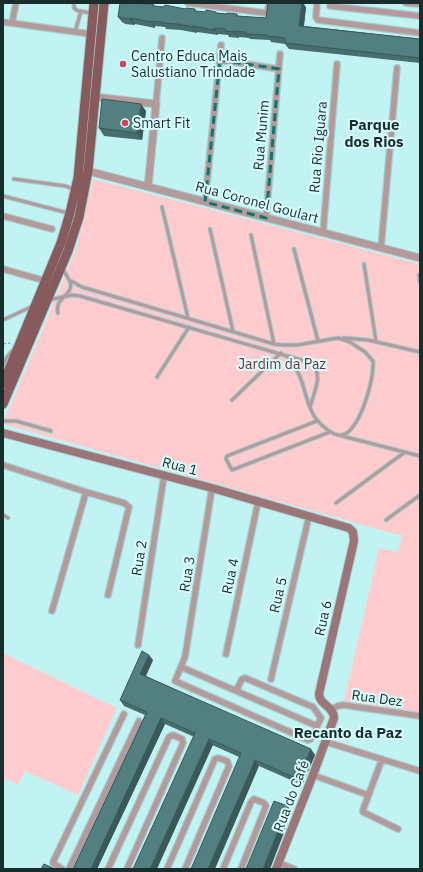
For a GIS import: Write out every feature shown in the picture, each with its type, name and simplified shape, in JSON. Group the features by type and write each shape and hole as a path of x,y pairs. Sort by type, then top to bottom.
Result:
{"main road":[{"path":"3,384 61,243 76,189 94,3"},
{"path":"3,404 61,267 79,218 88,171 104,3"},
{"name":"Rua 1","path":"3,433 212,488 349,528"},
{"name":"Rua 6","path":"331,710 320,701 318,694 354,542 353,532 349,528"},
{"name":"Rua do Café","path":"278,866 326,742 334,718 334,714 331,710"}],"street":[{"path":"12,23 16,3"},
{"path":"188,3 266,12 268,10 269,3"},
{"path":"317,3 316,17 318,20 420,33"},
{"path":"406,3 420,4"},
{"path":"330,6 420,16"},
{"path":"3,23 91,34"},
{"path":"148,187 162,38"},
{"path":"205,202 221,45"},
{"name":"Rua Munim","path":"266,218 280,54"},
{"path":"220,60 279,69"},
{"name":"Rua Rio Iguara","path":"323,233 337,64"},
{"path":"381,248 397,68"},
{"path":"84,101 95,97 156,104"},
{"name":"Rua Coronel Goulart","path":"88,171 420,258"},
{"path":"3,216 52,229"},
{"path":"3,269 46,281"},
{"path":"3,464 127,504 129,507 108,595"},
{"name":"Rua 2","path":"138,644 164,476"},
{"name":"Rua 3","path":"212,488 182,665 176,682 310,740 312,739 318,726"},
{"path":"52,612 86,492"},
{"name":"Rua 4","path":"226,654 258,502"},
{"name":"Rua 5","path":"271,679 309,516"},
{"path":"182,665 236,691 318,726 321,716 313,707 245,678 242,679 236,691"},
{"name":"Rua Dez","path":"331,710 343,705 420,716"},
{"path":"62,869 55,866 53,863 54,860 124,714"},
{"path":"69,869 139,720"},
{"path":"108,869 169,737 174,735 182,739 183,743 127,869"},
{"path":"326,742 420,771"},
{"path":"167,869 215,759 218,758 227,761 229,766 185,869"},
{"path":"382,759 363,812 398,829"},
{"path":"314,775 368,795"},
{"path":"223,869 251,802 254,799 264,803 266,806 241,869"},
{"path":"278,866 294,869"}],"lane":[{"path":"74,3 74,8 93,13"},
{"path":"75,32 81,11"},
{"path":"14,179 65,186 76,189"},
{"path":"3,196 70,213"},
{"path":"162,207 188,318"},
{"path":"210,229 232,331"},
{"path":"251,235 274,344"},
{"path":"294,249 318,341"},
{"path":"364,264 376,341"},
{"path":"58,313 58,303 71,287 71,282 61,267"},
{"path":"419,275 420,282"},
{"path":"69,280 82,287 274,344 291,346 338,338 359,338 420,352"},
{"path":"47,300 72,295 80,296 281,353 310,363 317,372 317,381 310,408"},
{"path":"3,320 37,304"},
{"path":"157,377 188,327"},
{"path":"337,434 346,434 359,416 374,367 373,361 365,352 350,342 338,338"},
{"path":"3,366 9,354 21,343"},
{"path":"232,400 281,353"},
{"path":"287,356 300,376 310,408 317,421 330,432 420,456"},
{"path":"3,421 16,421 51,431"},
{"path":"317,421 227,456 226,459 232,470 330,432"},
{"path":"336,503 405,452"},
{"path":"386,520 420,495"},
{"path":"3,515 8,518"}],"highlighted area":[{"path":"220,60 279,69 266,218 205,202"}],"green space":[{"name":"Jardim da Paz","path":"93,179 420,264 420,541 3,424 77,246"},
{"path":"402,536 420,541 420,714 344,702 379,548 398,552"},
{"path":"3,653 117,708 78,795 25,771 18,785 3,778"}],"building":[{"path":"120,3 153,4 153,6 164,7 165,5 185,9 195,9 195,11 206,12 206,10 216,13 237,14 237,16 266,18 268,3 302,3 299,26 420,39 420,58 285,43 285,38 267,35 246,34 246,32 225,31 225,29 214,28 214,30 162,23 163,22 121,18 118,17"},
{"name":"Smart Fit","path":"102,99 141,104 137,133 99,128"},
{"path":"142,651 149,655 140,674 311,749 298,779 255,760 208,869 191,869 241,753 209,739 150,869 133,869 195,733 161,718 91,869 73,869 147,712 120,700"},
{"path":"274,801 288,806 263,869 246,869"},
{"path":"44,864 55,869 41,869"}],"place":[{"name":"Centro Educa Mais Salustiano Trindade","path":"123,64"},
{"name":"Smart Fit","path":"125,123"}],"district":[{"name":"Parque dos Rios","path":"374,132"},
{"name":"Recanto da Paz","path":"348,732"}]}
